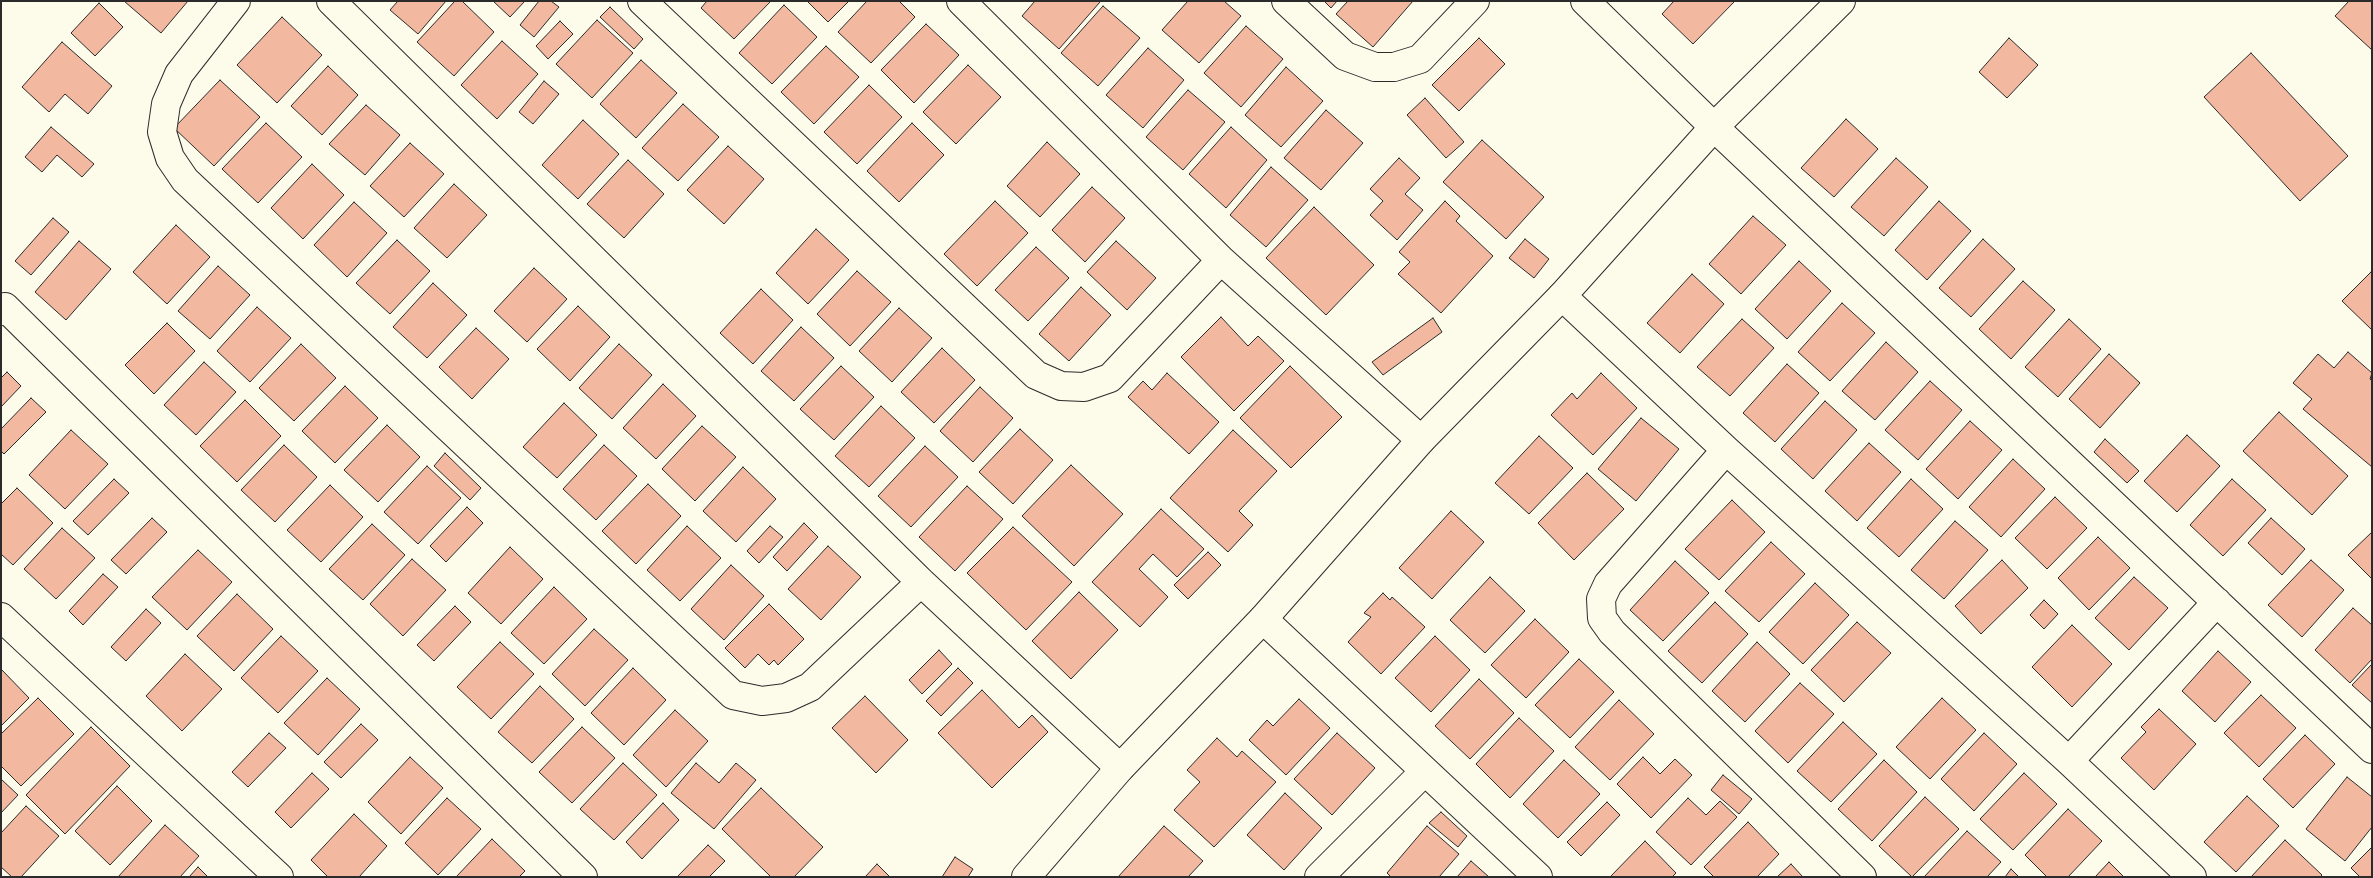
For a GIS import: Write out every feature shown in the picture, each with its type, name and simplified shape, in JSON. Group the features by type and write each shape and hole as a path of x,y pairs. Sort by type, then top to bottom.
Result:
{"street":[{"path":"236,1 179,74 166,104 162,132 170,158 185,180 733,695 762,701 786,698 810,687 921,582"},
{"path":"331,1 921,582 1120,768"},
{"path":"642,1 1036,376 1061,386 1084,387 1110,378 1221,260"},
{"path":"1286,1 1345,56 1375,67 1394,67 1420,60 1475,1"},
{"path":"1585,1 1714,127 2372,749"},
{"path":"1026,877 1120,768 1263,619 1421,440 1562,296 1714,127 1841,1"},
{"path":"972,5 1221,260 1421,440"},
{"path":"1562,296 1726,450 2069,761 2192,877"},
{"path":"1,311 5,307 583,877"},
{"path":"1726,450 1608,584 1601,599 1602,618 1612,632 1862,877"},
{"path":"2069,761 2217,602"},
{"path":"2,618 279,877"},
{"path":"1263,619 1538,877"},
{"path":"1319,877 1425,771"}],"building":[{"path":"124,1 188,1 161,33"},
{"path":"398,1 446,1 418,34 390,10"},
{"path":"455,1 462,1 494,32 454,76 417,42"},
{"path":"493,1 525,1 510,17"},
{"path":"539,1 551,1 559,7 534,37 520,25"},
{"path":"707,1 771,1 734,39 701,8"},
{"path":"807,1 849,1 828,22"},
{"path":"867,1 899,1 915,17 871,63 838,32"},
{"path":"1035,1 1100,2 1059,49 1022,16"},
{"path":"1188,1 1224,1 1241,16 1199,63 1162,30"},
{"path":"1324,1 1337,1 1331,8"},
{"path":"1348,1 1413,1 1373,47 1336,14"},
{"path":"1674,1 1734,2 1693,44 1662,14"},
{"path":"2349,1 2372,1 2372,50 2335,16"},
{"path":"99,3 123,27 95,56 71,33"},
{"path":"784,5 817,37 772,84 739,53"},
{"path":"1103,6 1140,38 1098,86 1061,53"},
{"path":"610,7 643,39 634,49 600,17"},
{"path":"282,17 322,55 277,103 237,65"},
{"path":"597,20 633,53 592,98 556,64"},
{"path":"560,21 573,34 548,59 536,46"},
{"path":"926,24 959,55 914,103 881,70"},
{"path":"1246,26 1283,59 1241,107 1204,73"},
{"path":"1479,38 1505,64 1459,111 1432,85"},
{"path":"2009,38 2038,65 2007,98 1979,72"},
{"path":"502,41 538,74 497,119 461,85"},
{"path":"62,42 112,86 88,114 65,94 49,112 22,87"},
{"path":"826,46 859,77 814,124 781,92"},
{"path":"1148,48 1184,80 1143,128 1106,95"},
{"path":"2251,53 2348,156 2300,201 2204,97"},
{"path":"641,60 677,93 636,138 600,104"},
{"path":"968,65 1001,97 956,144 923,112"},
{"path":"328,66 358,95 322,135 291,106"},
{"path":"1286,67 1323,101 1281,147 1245,115"},
{"path":"220,80 260,117 214,166 174,128"},
{"path":"544,81 559,94 533,124 519,112"},
{"path":"869,85 902,117 857,164 824,132"},
{"path":"1188,90 1225,122 1183,170 1146,137"},
{"path":"1425,98 1464,142 1446,158 1407,115"},
{"path":"683,104 719,137 678,181 642,148"},
{"path":"366,105 400,135 365,175 329,144"},
{"path":"1326,110 1363,143 1321,190 1284,158"},
{"path":"1846,119 1878,149 1834,197 1801,168"},
{"path":"583,120 619,154 578,199 542,165"},
{"path":"266,123 302,157 258,203 222,169"},
{"path":"912,123 944,155 899,202 867,171"},
{"path":"51,127 94,164 82,177 57,155 42,172 25,157"},
{"path":"1231,127 1267,160 1226,208 1189,174"},
{"path":"1482,140 1544,197 1506,239 1443,182"},
{"path":"1047,142 1080,174 1040,217 1007,186"},
{"path":"410,143 444,174 404,217 370,186"},
{"path":"728,146 764,179 724,224 687,190"},
{"path":"1399,158 1420,178 1405,194 1423,210 1397,240 1370,215 1383,201 1370,189"},
{"path":"1896,158 1928,187 1884,236 1851,207"},
{"path":"628,160 664,194 624,238 587,204"},
{"path":"312,164 344,195 303,239 271,208"},
{"path":"1271,167 1308,200 1266,247 1230,215"},
{"path":"454,184 487,215 447,258 414,228"},
{"path":"1092,187 1125,218 1085,262 1052,230"},
{"path":"995,201 1028,233 977,286 944,254"},
{"path":"1445,201 1460,216 1456,221 1493,256 1441,313 1398,274 1410,262 1399,252"},
{"path":"1939,201 1971,231 1927,280 1895,250"},
{"path":"354,202 387,233 347,277 314,245"},
{"path":"1314,207 1374,265 1326,315 1266,258"},
{"path":"1753,216 1786,245 1741,294 1709,264"},
{"path":"53,218 69,232 31,275 15,261"},
{"path":"176,225 210,257 167,304 133,272"},
{"path":"816,229 849,260 808,304 776,273"},
{"path":"1525,239 1549,259 1534,278 1509,258"},
{"path":"1983,239 2015,269 1971,317 1939,288"},
{"path":"397,240 430,271 390,314 356,283"},
{"path":"79,241 111,269 66,320 35,292"},
{"path":"1116,241 1156,278 1127,310 1087,272"},
{"path":"1036,247 1069,278 1028,321 995,290"},
{"path":"1799,261 1831,291 1787,339 1755,309"},
{"path":"218,266 250,295 210,339 178,311"},
{"path":"534,268 567,299 527,342 494,311"},
{"path":"857,271 891,302 850,346 817,314"},
{"path":"2372,272 2372,330 2342,301"},
{"path":"1692,274 1724,304 1680,353 1647,323"},
{"path":"2023,281 2055,310 2011,359 1979,329"},
{"path":"433,283 467,315 427,358 393,327"},
{"path":"1081,287 1111,315 1069,361 1039,334"},
{"path":"761,289 793,320 753,364 720,333"},
{"path":"1842,303 1875,333 1830,381 1798,352"},
{"path":"578,306 610,337 570,381 537,349"},
{"path":"257,307 291,338 250,382 217,351"},
{"path":"899,308 932,338 892,382 859,351"},
{"path":"1221,317 1248,346 1258,336 1284,361 1234,411 1181,357"},
{"path":"1433,318 1442,332 1383,375 1372,362"},
{"path":"1742,319 1774,348 1730,396 1697,367"},
{"path":"2069,319 2101,349 2058,397 2025,367"},
{"path":"167,323 195,351 154,394 125,365"},
{"path":"801,327 834,358 794,401 761,371"},
{"path":"476,328 509,359 472,399 439,367"},
{"path":"1886,342 1918,372 1875,420 1842,391"},
{"path":"301,344 336,378 294,421 259,388"},
{"path":"619,344 652,375 612,419 579,388"},
{"path":"942,348 975,380 934,423 901,392"},
{"path":"2348,352 2372,373 2370,379 2372,381 2372,467 2303,409 2312,399 2293,383 2318,354 2334,368"},
{"path":"2109,354 2140,383 2100,428 2069,399"},
{"path":"204,362 236,392 196,435 164,405"},
{"path":"1787,364 1819,393 1775,442 1743,413"},
{"path":"841,366 874,397 834,440 800,409"},
{"path":"1290,366 1342,417 1291,468 1240,418"},
{"path":"7,372 21,386 1,407 1,378"},
{"path":"1167,373 1219,422 1189,454 1128,397 1143,381 1152,390"},
{"path":"1601,373 1637,408 1593,455 1551,415 1572,393 1577,399"},
{"path":"1930,381 1962,410 1918,460 1885,430"},
{"path":"663,384 696,416 656,459 623,428"},
{"path":"345,386 378,418 335,463 302,431"},
{"path":"980,387 1013,418 973,462 940,431"},
{"path":"31,398 46,412 4,454 1,451 1,429"},
{"path":"245,400 281,436 237,482 200,446"},
{"path":"1825,401 1857,430 1813,479 1781,449"},
{"path":"564,403 597,435 557,478 523,447"},
{"path":"881,406 915,438 869,487 835,456"},
{"path":"2279,412 2348,476 2312,515 2243,451"},
{"path":"1641,418 1679,449 1636,501 1598,469"},
{"path":"1970,421 2002,450 1958,499 1926,469"},
{"path":"387,425 420,457 378,502 344,470"},
{"path":"702,426 736,457 695,501 662,469"},
{"path":"1020,429 1053,460 1013,504 979,472"},
{"path":"71,430 108,464 65,509 29,475"},
{"path":"1233,430 1277,471 1239,511 1253,525 1228,552 1170,498"},
{"path":"2187,435 2220,466 2177,512 2144,481"},
{"path":"1539,436 1573,468 1529,514 1495,483"},
{"path":"2105,439 2139,471 2127,483 2094,452"},
{"path":"1869,443 1901,472 1857,521 1825,491"},
{"path":"284,445 317,477 275,522 241,490"},
{"path":"604,445 637,476 596,520 563,489"},
{"path":"925,446 958,477 911,527 878,496"},
{"path":"445,453 481,488 470,500 434,466"},
{"path":"2013,459 2045,489 2001,537 1969,507"},
{"path":"1071,465 1123,514 1074,566 1022,516"},
{"path":"427,466 461,498 418,544 384,512"},
{"path":"743,467 776,499 736,542 703,511"},
{"path":"1587,473 1624,509 1574,560 1538,523"},
{"path":"114,479 129,493 88,535 73,521"},
{"path":"1911,479 1943,509 1899,557 1867,528"},
{"path":"2232,479 2266,510 2223,556 2190,525"},
{"path":"648,484 681,516 636,564 602,531"},
{"path":"330,485 363,517 321,562 287,530"},
{"path":"967,486 1003,519 955,571 919,537"},
{"path":"17,488 53,523 13,565 1,554 1,504"},
{"path":"2055,497 2087,528 2047,569 2015,538"},
{"path":"1732,500 1765,532 1719,580 1685,549"},
{"path":"467,507 483,523 446,562 430,546"},
{"path":"1161,509 1204,549 1177,577 1153,554 1139,569 1168,597 1140,627 1092,582"},
{"path":"1451,511 1484,542 1432,599 1399,568"},
{"path":"152,518 167,532 126,574 111,560"},
{"path":"2271,518 2305,549 2282,575 2248,543"},
{"path":"1955,521 1988,550 1944,599 1911,570"},
{"path":"804,523 818,537 787,571 773,557"},
{"path":"372,524 405,555 363,600 329,569"},
{"path":"687,526 721,558 680,601 647,570"},
{"path":"770,526 783,537 759,563 747,551"},
{"path":"1013,527 1072,582 1026,630 967,573"},
{"path":"62,528 95,558 56,599 24,569"},
{"path":"2372,532 2372,579 2348,555"},
{"path":"2098,537 2130,568 2089,610 2058,578"},
{"path":"1771,542 1805,574 1759,622 1725,591"},
{"path":"828,546 861,577 821,620 788,589"},
{"path":"510,547 543,579 501,624 468,593"},
{"path":"198,550 232,582 187,630 152,597"},
{"path":"1208,552 1221,565 1188,599 1174,585"},
{"path":"412,559 446,590 403,636 370,604"},
{"path":"2002,560 2028,588 1981,634 1955,606"},
{"path":"2311,560 2344,590 2302,637 2268,605"},
{"path":"1675,561 1709,593 1663,641 1630,610"},
{"path":"731,565 764,596 724,640 691,609"},
{"path":"103,574 118,587 83,625 69,611"},
{"path":"1490,577 1525,611 1485,653 1450,620"},
{"path":"2134,577 2168,608 2129,650 2095,618"},
{"path":"1815,583 1849,615 1803,664 1769,632"},
{"path":"554,587 587,619 544,664 511,633"},
{"path":"1079,592 1118,630 1071,679 1032,641"},
{"path":"1383,593 1390,600 1392,597 1425,627 1381,674 1348,642 1371,617 1364,613"},
{"path":"237,594 273,629 234,671 197,636"},
{"path":"2044,600 2058,614 2044,629 2030,615"},
{"path":"1715,602 1748,634 1702,683 1668,651"},
{"path":"769,604 804,639 778,665 774,660 769,665 758,654 745,668 725,648"},
{"path":"455,606 471,622 434,661 417,645"},
{"path":"2353,608 2372,625 2372,659 2350,683 2315,650"},
{"path":"146,609 161,623 126,661 111,647"},
{"path":"1535,619 1569,652 1526,698 1491,665"},
{"path":"1857,622 1891,653 1844,702 1811,670"},
{"path":"2072,625 2112,664 2072,707 2032,667"},
{"path":"594,629 628,660 585,706 552,674"},
{"path":"281,636 318,671 278,713 241,678"},
{"path":"1435,636 1470,670 1431,712 1395,678"},
{"path":"500,642 534,674 491,719 457,687"},
{"path":"1757,642 1790,674 1745,722 1712,691"},
{"path":"939,650 952,664 922,694 909,680"},
{"path":"2218,651 2251,682 2215,722 2182,691"},
{"path":"185,654 222,689 182,731 146,696"},
{"path":"1579,659 1614,692 1570,738 1535,705"},
{"path":"2372,664 2372,703 2352,685"},
{"path":"633,668 666,700 624,745 591,713"},
{"path":"958,668 973,683 941,716 926,701"},
{"path":"1,669 29,698 1,726"},
{"path":"327,678 360,709 318,755 284,723"},
{"path":"1479,679 1514,713 1470,759 1435,726"},
{"path":"1800,683 1834,714 1788,763 1755,731"},
{"path":"540,686 574,719 532,763 498,732"},
{"path":"982,690 1019,728 1032,715 1048,732 992,788 938,733"},
{"path":"2261,695 2296,728 2259,767 2224,733"},
{"path":"865,696 908,740 876,773 832,728"},
{"path":"38,698 74,734 21,786 1,766 1,734"},
{"path":"1942,698 1976,730 1930,779 1896,747"},
{"path":"1299,699 1330,728 1286,775 1249,740 1267,720 1273,726"},
{"path":"1619,700 1654,734 1610,780 1575,747"},
{"path":"2159,709 2196,744 2154,790 2121,758 2146,732 2141,727"},
{"path":"675,710 708,741 666,787 633,755"},
{"path":"1519,718 1554,751 1510,798 1476,764"},
{"path":"1843,722 1877,754 1831,802 1797,771"},
{"path":"361,724 378,740 341,778 324,762"},
{"path":"91,727 130,766 65,834 26,795"},
{"path":"582,727 615,758 572,803 539,772"},
{"path":"269,733 286,748 248,787 232,772"},
{"path":"1337,733 1375,768 1332,815 1294,779"},
{"path":"1984,733 2017,764 1974,811 1941,779"},
{"path":"2305,735 2335,764 2293,808 2263,779"},
{"path":"1217,738 1237,757 1242,751 1276,782 1214,847 1174,810 1200,782 1187,770"},
{"path":"410,757 443,788 401,834 368,802"},
{"path":"1643,757 1660,774 1675,759 1692,775 1651,818 1617,784"},
{"path":"1564,760 1600,794 1558,838 1523,804"},
{"path":"1884,760 1917,792 1872,841 1838,809"},
{"path":"623,763 657,795 614,840 580,809"},
{"path":"696,763 719,783 736,763 756,780 714,829 671,793"},
{"path":"312,773 329,789 291,828 275,812"},
{"path":"2024,773 2057,804 2013,850 1980,819"},
{"path":"1723,775 1752,799 1739,814 1711,790"},
{"path":"2347,777 2372,797 2372,827 2345,861 2306,829"},
{"path":"1,779 18,795 1,813"},
{"path":"117,786 152,821 110,865 75,831"},
{"path":"761,788 823,847 794,877 771,877 722,829"},
{"path":"1285,793 1322,828 1284,870 1247,835"},
{"path":"2247,796 2279,826 2236,872 2204,842"},
{"path":"1925,797 1959,829 1912,877 1879,846"},
{"path":"447,798 481,829 438,875 405,843"},
{"path":"1688,798 1706,815 1720,801 1737,817 1691,865 1656,832"},
{"path":"1607,802 1620,815 1581,856 1567,842"},
{"path":"663,803 679,820 642,859 626,842"},
{"path":"26,806 59,836 21,877 12,877 1,867 1,833"},
{"path":"2068,809 2102,841 2068,877 2047,877 2025,855"},
{"path":"1441,812 1467,836 1458,847 1429,823"},
{"path":"354,814 387,846 359,877 328,877 311,860"},
{"path":"1748,822 1779,854 1757,877 1714,877 1704,867"},
{"path":"165,825 199,856 180,877 118,877"},
{"path":"1164,826 1203,861 1188,877 1118,877"},
{"path":"1427,826 1459,854 1439,877 1391,877 1387,873"},
{"path":"1967,831 2001,862 1987,877 1924,877"},
{"path":"492,839 525,871 519,877 456,877"},
{"path":"2285,840 2322,875 2320,877 2251,877"},
{"path":"1645,841 1676,873 1672,877 1610,877"},
{"path":"708,845 725,861 709,877 677,877"},
{"path":"2372,847 2372,877 2360,877 2351,868"},
{"path":"955,857 973,869 968,877 942,877"},
{"path":"1471,861 1489,877 1457,877"},
{"path":"2109,862 2124,877 2095,877"},
{"path":"877,864 890,877 865,877"},
{"path":"1791,864 1803,877 1777,877"},
{"path":"198,867 208,877 189,877"},
{"path":"2011,869 2019,877 2005,877"}]}
